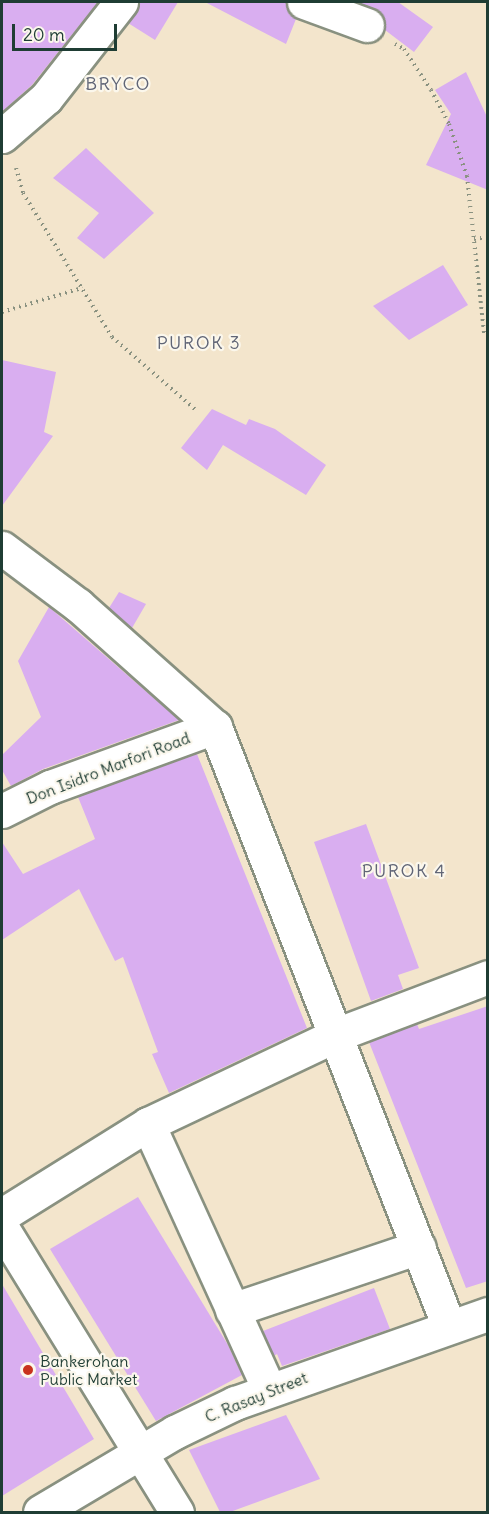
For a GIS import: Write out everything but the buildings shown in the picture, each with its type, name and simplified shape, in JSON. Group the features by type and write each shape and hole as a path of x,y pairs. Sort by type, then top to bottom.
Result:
{"street":[{"path":"4,135 46,98 121,2"},
{"path":"304,2 367,25"},
{"path":"2,548 78,605 215,727 338,1034 449,1327"},
{"name":"Don Isidro Marfori Road","path":"2,811 50,787 215,727"},
{"path":"2,1215 148,1124 338,1034 488,976"},
{"path":"148,1124 268,1390"},
{"path":"2,1228 177,1512"},
{"path":"232,1310 419,1247"},
{"name":"C. Rasay Street","path":"40,1512 205,1417 268,1390 488,1314"}],"path":[{"path":"367,25 404,49 449,124 467,176 484,333"},
{"path":"4,135 23,193 112,337 197,411"},
{"path":"474,239 488,237"},
{"path":"2,312 82,288"}],"place":[{"name":"Bankerohan Public Market","path":"28,1370"}],"district":[{"name":"BRYCO","path":"118,84"},
{"name":"PUROK 3","path":"199,343"},
{"name":"PUROK 4","path":"404,871"}]}
